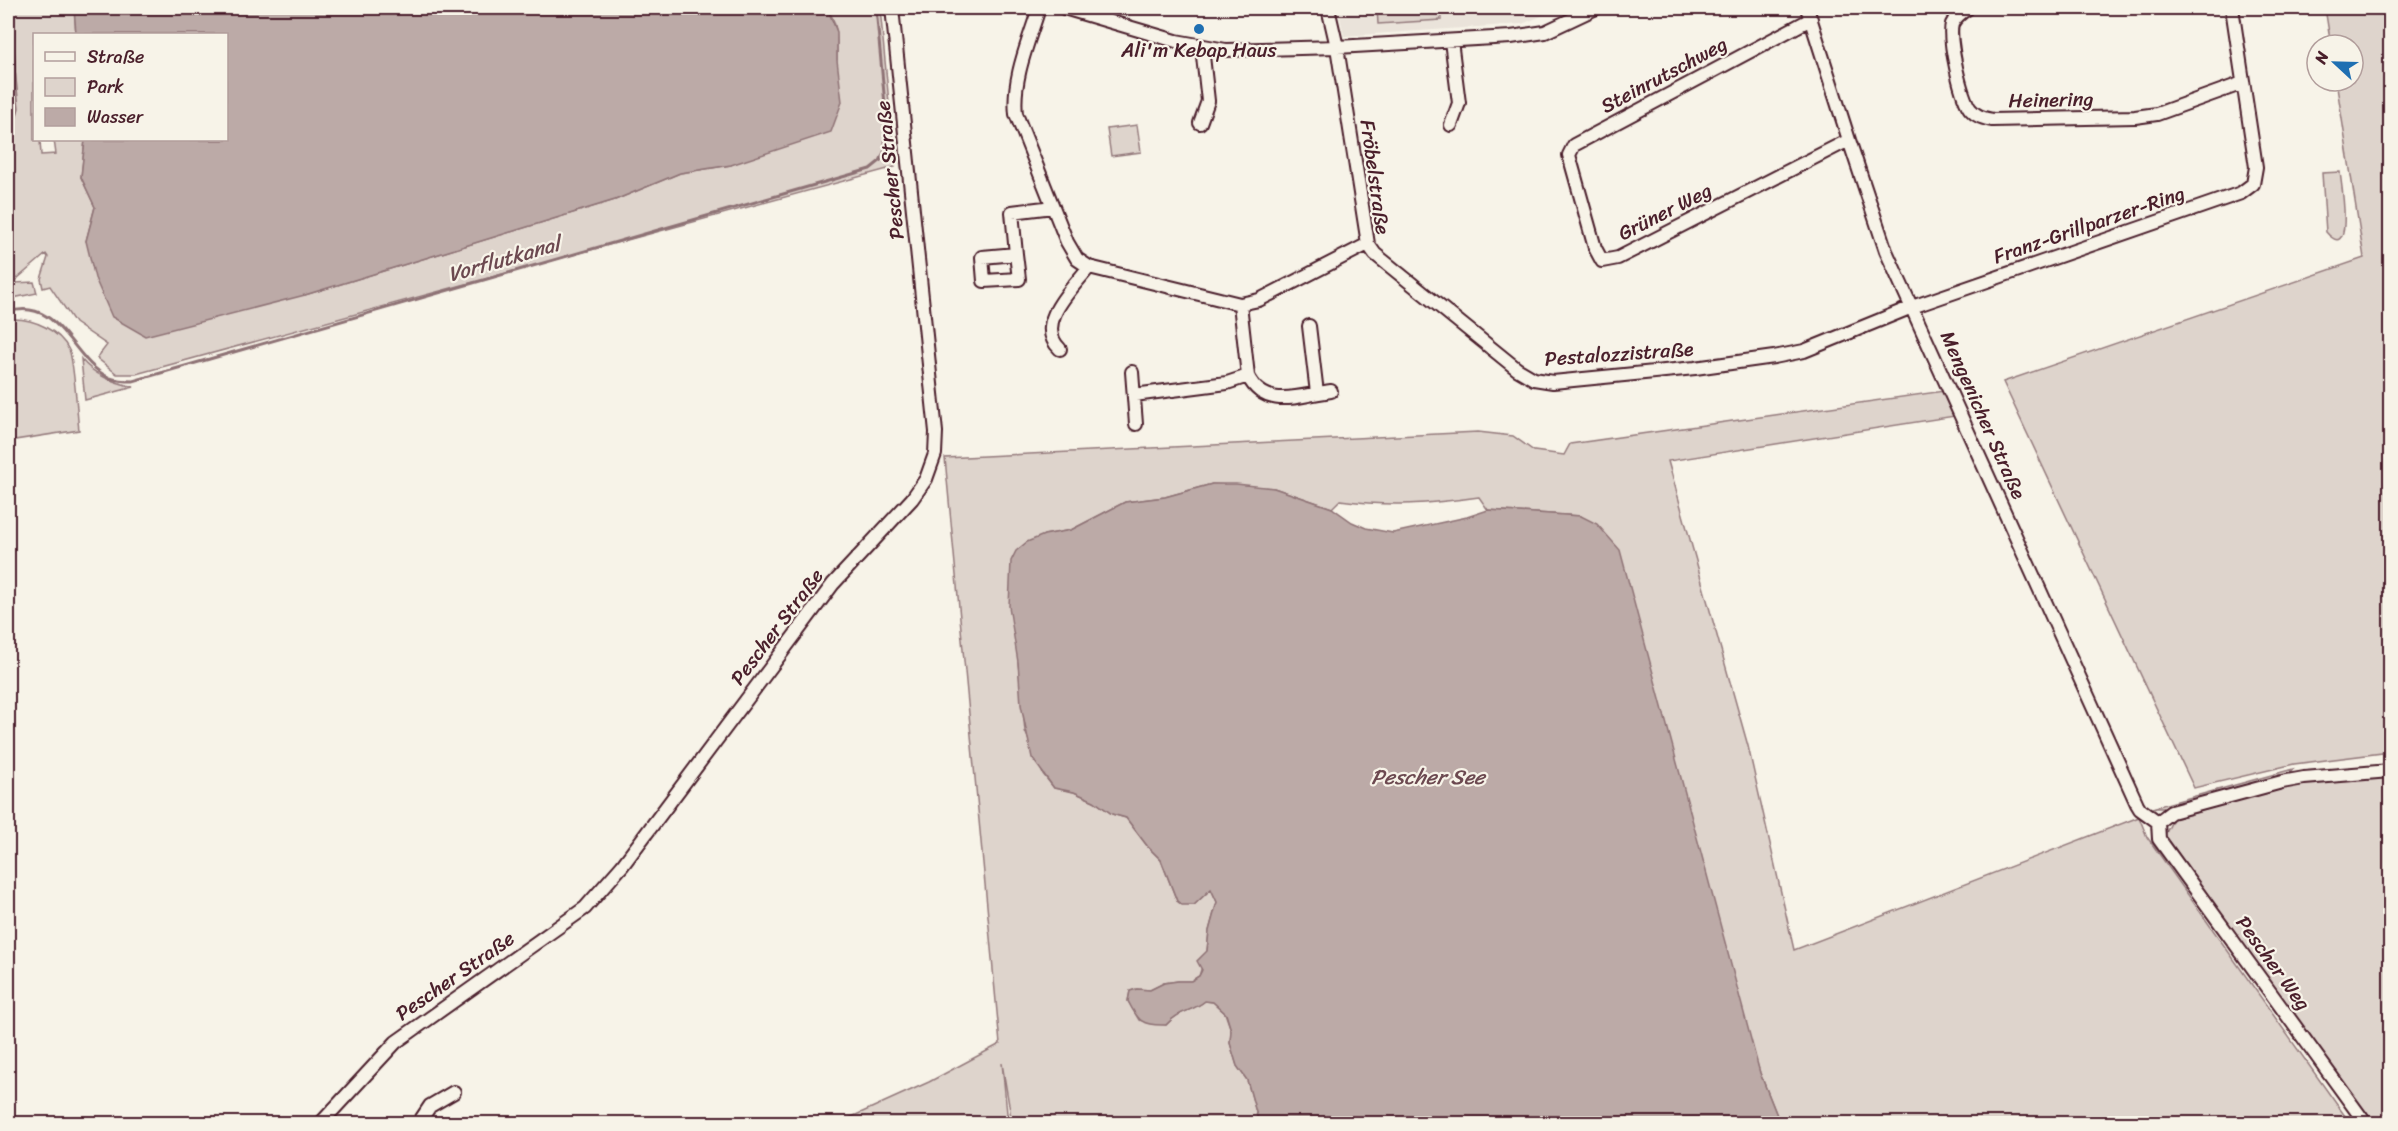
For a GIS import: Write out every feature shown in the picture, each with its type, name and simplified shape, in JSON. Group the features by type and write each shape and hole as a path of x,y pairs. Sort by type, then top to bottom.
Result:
{"street":[{"name":"Pescher Straße","path":"320,1124 396,1042 585,908 622,867 833,584 912,499 926,479 935,454 936,432 892,8"},
{"path":"1039,8 1017,82 1016,114 1053,207 1077,259 1089,267 1240,304 1248,376 1252,385 1268,397 1279,399 1331,391"},
{"path":"1064,8 1202,47 1226,50 1337,47 1536,34 1596,8"},
{"name":"Fröbelstraße","path":"1240,304 1259,300 1368,244 1337,47 1328,8"},
{"name":"Heinering","path":"1968,8 1953,21 1951,36 1963,93 1969,108 1983,118 2008,120 2135,117 2157,114 2243,83"},
{"path":"2232,8 2243,83"},
{"name":"Mengenicher Straße","path":"1809,13 1874,218 1912,307 2137,804 2140,809 2158,822"},
{"name":"Steinrutschweg","path":"1570,150 1574,145 1809,13"},
{"path":"1451,41 1459,103 1451,125"},
{"path":"1200,123 1208,101 1202,47"},
{"name":"Franz-Grillparzer-Ring","path":"1912,307 2248,189 2255,178 2255,159 2243,83"},
{"name":"Grüner Weg","path":"1570,150 1569,155 1595,248 1602,261 1610,261 1849,140"},
{"path":"1016,254 1012,212 1053,207"},
{"name":"Pestalozzistraße","path":"1368,244 1375,254 1517,369 1534,379 1553,382 1774,357 1830,342 1912,307"},
{"path":"1060,350 1053,343 1050,332 1051,320 1089,267"},
{"path":"1309,326 1317,393"},
{"path":"1132,372 1136,424"},
{"path":"1134,395 1227,383 1248,376"},
{"path":"2158,822 2171,812 2282,782 2391,771"},
{"name":"Pescher Weg","path":"2158,822 2159,839 2366,1124"},
{"path":"418,1124 430,1106 439,1098 454,1092"}],"shaded area":[{"path":"1338,8 1561,8 1522,24 1344,36"}],"green space":[{"path":"9,8 74,8 76,33 33,33 33,141 40,141 41,155 56,154 54,141 85,141 81,177 95,207 86,241 305,295 615,200 680,173 731,165 837,60 835,25 833,18 825,8 880,8 895,167 136,374 117,374 97,358 107,345 75,323 50,286 43,288 41,279 48,257 46,254 15,283 34,282 37,293 8,299 8,232 13,225 12,201 8,197 8,142 13,117 15,86"},
{"path":"1377,8 1440,8 1441,20 1378,24"},
{"path":"2325,8 2390,8 2390,752 2294,764 2194,788 2003,382 2364,258 2338,93 2365,93 2365,33 2329,33"},
{"path":"1137,125 1141,152 1111,156 1107,129"},
{"path":"2340,172 2344,218 2341,238 2335,239 2326,232 2322,173"},
{"path":"8,320 30,321 45,327 65,343 71,355 79,430 8,441"},
{"path":"81,359 105,378 134,387 85,400"},
{"path":"1944,391 1955,416 1668,461 1748,746 1794,950 2139,817 2147,837 2350,1123 1780,1123 1760,1073 1581,516 1488,510 1479,497 1410,504 1340,500 1332,508 1274,488 1212,484 1165,497 1125,502 1071,530 1044,535 1018,662 1025,731 1043,774 1054,788 1074,792 1094,801 1112,814 1126,818 1161,860 1177,901 1194,905 1211,889 1217,902 1209,931 1207,951 1199,976 1191,981 1164,983 1150,990 1130,991 1128,1001 1139,1020 1166,1025 1176,1016 1205,1001 1213,1002 1225,1013 1231,1030 1230,1043 1237,1066 1247,1080 1259,1123 1012,1123 1002,1063 1008,1123 836,1124 929,1082 1000,1044 945,458 1478,432 1513,436 1534,451 1564,455 1570,444"},
{"path":"2293,769 2289,775 2166,808 2152,808"},
{"path":"2390,776 2390,1123 2372,1123 2165,835 2173,819 2303,782"}],"water":[{"path":"8,8 14,33 13,50 19,108 8,147"},
{"path":"74,8 825,8 837,32 837,60 842,102 831,132 731,165 680,173 615,200 305,295 145,336 112,317 95,278 86,241 95,207 81,177 85,141 228,141 228,33 76,33"},
{"name":"Pescher See","path":"1212,484 1274,488 1332,508 1352,522 1366,528 1393,533 1467,517 1488,510 1581,516 1597,524 1620,550 1760,1073 1780,1123 1259,1123 1247,1080 1237,1066 1230,1043 1231,1030 1226,1014 1213,1002 1205,1001 1176,1016 1166,1025 1146,1023 1138,1018 1128,1001 1130,991 1150,990 1164,983 1191,981 1199,976 1202,970 1197,961 1207,951 1209,931 1217,902 1211,889 1194,905 1182,905 1177,901 1161,860 1126,818 1112,814 1094,801 1074,792 1054,788 1032,758 1021,705 1018,662 1009,606 1011,561 1016,551 1027,542 1044,535 1071,530 1125,502 1165,497"}],"waterway":[{"name":"Vorflutkanal","path":"8,312 26,310 41,313 53,321 97,370 113,379 133,381 870,169 880,161 885,150 886,115 876,8"}],"place":[{"name":"Ali'm Kebap Haus","path":"1199,29"}]}
